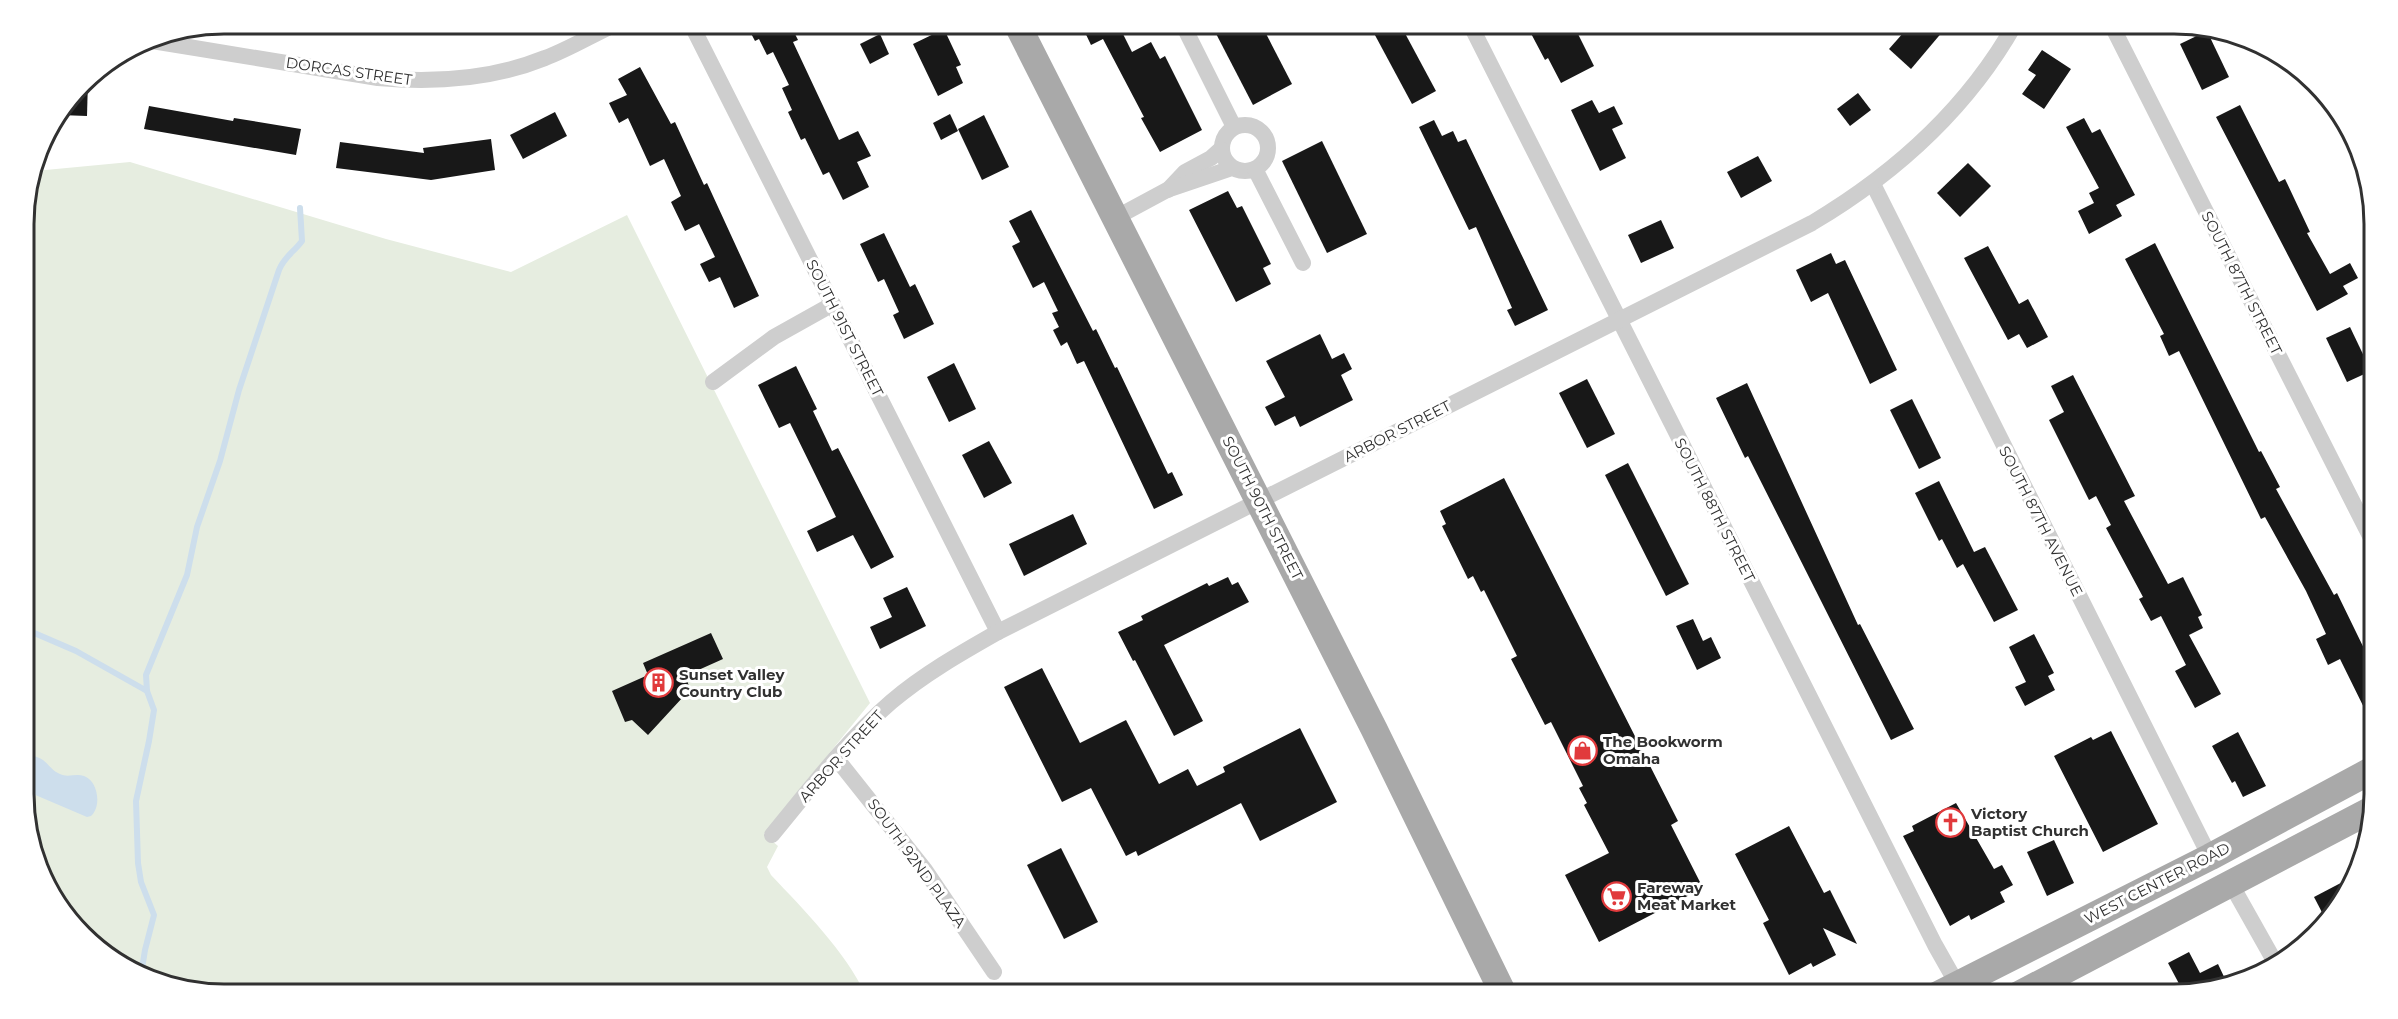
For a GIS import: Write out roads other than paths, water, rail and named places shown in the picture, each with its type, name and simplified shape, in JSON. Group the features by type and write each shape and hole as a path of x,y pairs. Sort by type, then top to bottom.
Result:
{"main road":[{"name":"SOUTH 90TH STREET","path":"1022,35 1383,747 1499,984"},
{"name":"WEST CENTER ROAD","path":"1966,984 2364,774"},
{"path":"2039,984 2362,815"}],"street":[{"name":"SOUTH 88TH STREET","path":"1475,34 1935,945 1950,984"},
{"name":"ARBOR STREET","path":"772,835 863,728 913,685 950,659 998,632 1812,223 1850,201 1918,147 1957,108 1979,80 2009,34"},
{"name":"SOUTH 87TH STREET","path":"2116,34 2364,524"},
{"name":"DORCAS STREET","path":"168,44 378,78 434,80 498,72 524,65 546,58 594,35"},
{"name":"SOUTH 91ST STREET","path":"696,35 998,632"},
{"path":"1188,35 1234,127"},
{"path":"1167,190 1185,172 1205,162 1221,149 1225,136 1234,127 1243,124 1251,125 1260,130 1269,146 1267,155 1255,169 1241,171 1232,168 1221,149"},
{"path":"1115,218 1167,190 1232,168"},
{"path":"1255,169 1303,263"},
{"name":"SOUTH 87TH AVENUE","path":"1873,184 2210,857"},
{"path":"712,382 774,337 833,304"},
{"name":"SOUTH 92ND PLAZA","path":"836,758 925,870 994,972"},
{"path":"2231,884 2272,956"}],"water":[{"path":"34,756 42,759 60,774 81,775 93,783 97,794 97,806 91,816 87,817 34,794"}],"waterway":[{"path":"143,965 154,915 141,882 138,863 136,801 154,710 147,691 146,675 187,575 197,527 220,461 239,390 279,270 286,258 302,241 300,208"},
{"path":"34,633 76,651 147,691"}],"place":[{"name":"Sunset Valley Country Club","path":"658,683"},
{"name":"The Bookworm Omaha","path":"1582,750"},
{"name":"Victory Baptist Church","path":"1950,822"},
{"name":"Fareway Meat Market","path":"1616,896"}]}
